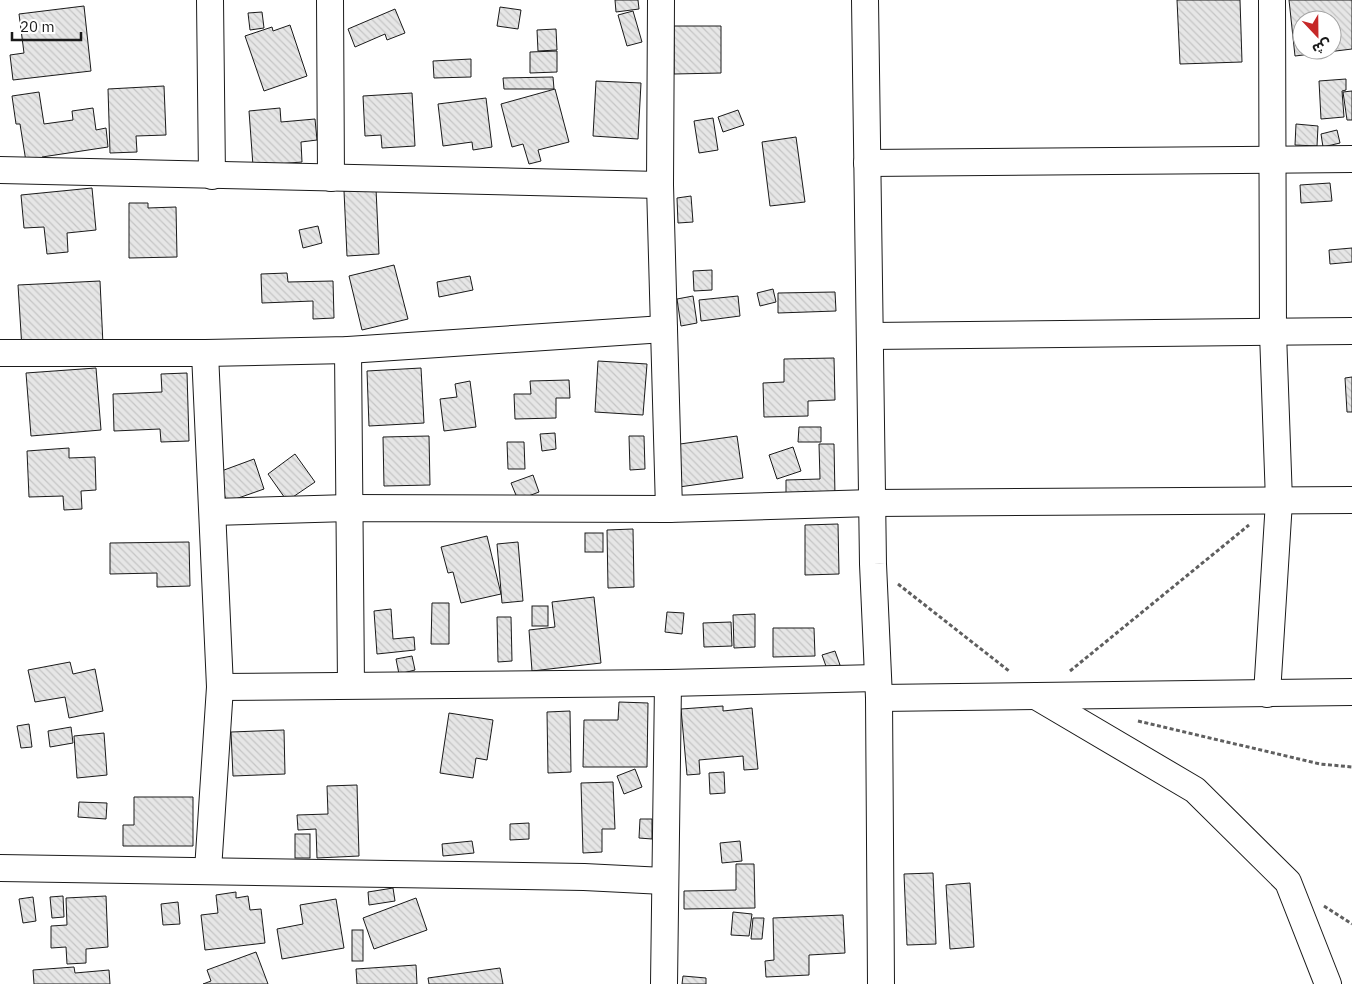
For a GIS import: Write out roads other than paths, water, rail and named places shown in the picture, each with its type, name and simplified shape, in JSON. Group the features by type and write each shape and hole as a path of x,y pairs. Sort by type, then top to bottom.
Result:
{"street":[{"path":"210,0 212,176"},
{"path":"330,0 331,178"},
{"path":"661,0 660,185 669,509"},
{"path":"865,0 873,564 878,688 881,984"},
{"path":"1267,694 1279,501 1273,333 1275,161 1272,0"},
{"path":"867,163 1352,159"},
{"path":"0,170 660,185"},
{"path":"0,353 205,353 348,350 664,329"},
{"path":"870,336 1352,331"},
{"path":"348,350 351,685"},
{"path":"205,353 220,686 208,870"},
{"path":"213,512 349,508 669,509 873,503 1352,500"},
{"path":"220,686 668,683 878,688 1038,697 1352,692"},
{"path":"664,984 668,683"},
{"path":"1038,697 1195,790 1268,862 1288,882 1328,984"},
{"path":"0,868 584,877 664,881"}]}
